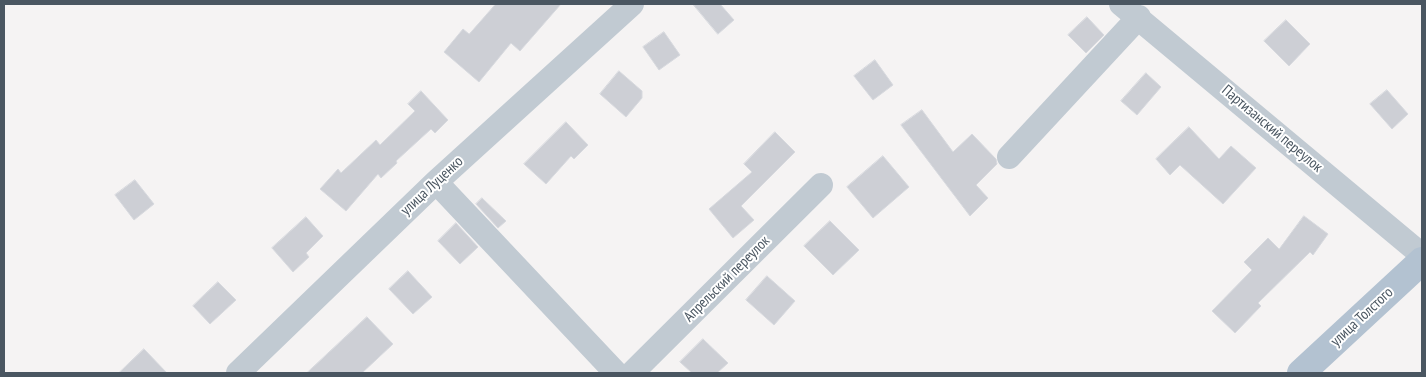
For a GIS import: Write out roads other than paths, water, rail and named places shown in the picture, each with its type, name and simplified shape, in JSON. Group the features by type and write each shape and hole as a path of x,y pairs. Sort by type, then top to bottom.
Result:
{"main road":[{"name":"улица Толстого","path":"1301,373 1422,261"}],"street":[{"name":"улица Луценко","path":"238,373 436,182 632,4"},
{"path":"1009,157 1130,10"},
{"name":"Партизанский переулок","path":"1130,10 1422,255"},
{"path":"436,182 616,373"},
{"name":"Апрельский переулок","path":"632,373 821,185"}]}
